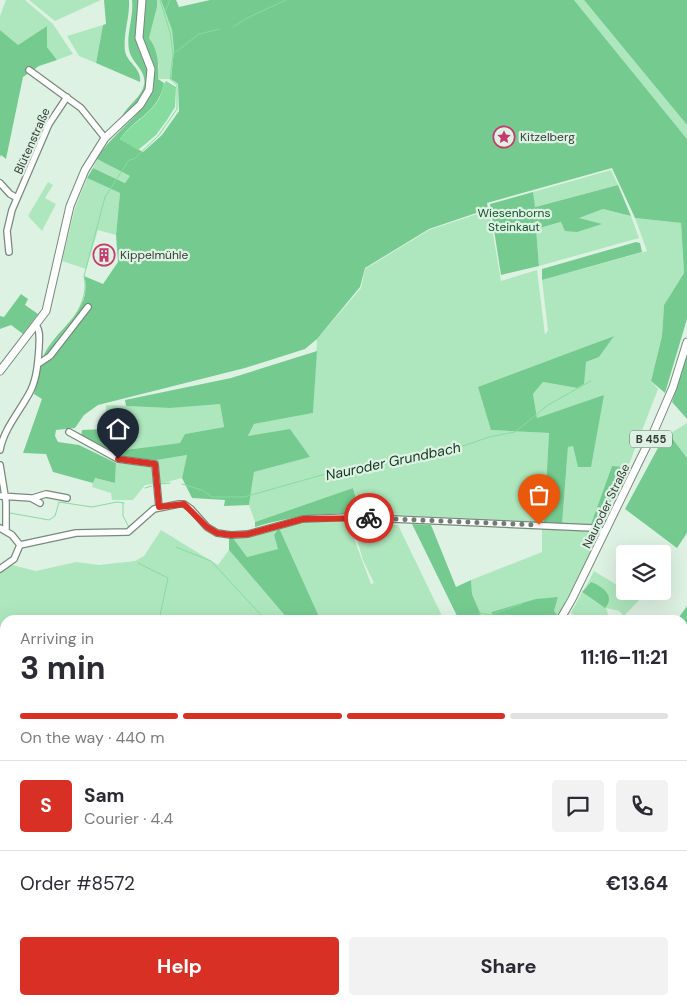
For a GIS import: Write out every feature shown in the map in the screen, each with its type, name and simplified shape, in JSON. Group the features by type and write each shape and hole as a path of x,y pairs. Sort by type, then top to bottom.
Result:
{"main road":[{"path":"0,371 48,308 72,199 86,170 105,138 140,105 150,90 150,69 139,38 142,0"},
{"name":"Nauroder Straße","path":"563,615 654,431 673,387 687,342"}],"street":[{"path":"29,70 85,112 105,138"},
{"name":"Blütenstraße","path":"9,252 8,224 17,198 49,124 67,97"},
{"path":"0,183 10,194 17,198"},
{"path":"38,364 50,356 88,308"},
{"path":"0,450 4,437 31,390 38,364 39,334 36,325"},
{"path":"69,432 118,459 155,464 159,507"},
{"path":"0,465 8,526 2,530 20,545"},
{"path":"3,496 33,498 46,494 67,498"},
{"path":"33,498 40,503"},
{"path":"20,545 76,533 128,532 149,512 159,507 184,504 207,527 217,533 231,535 248,534 303,519 349,517 593,528 605,532"},
{"path":"0,569 14,559 20,545"}],"shaded area":[{"path":"6,0 25,0 53,24 73,54 57,60 47,47 47,26 18,45 0,30 0,16"},
{"path":"29,0 101,0 55,21"},
{"path":"157,0 161,0 172,30 174,50 171,79 158,79 159,66 149,38"},
{"path":"574,0 584,0 687,125 687,139"},
{"path":"103,25 96,63 79,56 67,36"},
{"path":"166,81 176,87 175,107 156,135 138,150 120,139 129,128 155,105"},
{"path":"97,159 130,176 126,183 93,168"},
{"path":"611,170 618,185 534,207 533,192"},
{"path":"87,178 120,193 116,235 98,230 86,269 62,261 75,208"},
{"path":"48,182 53,185 45,198 56,204 42,231 28,216"},
{"path":"603,209 631,216 639,238 539,266 536,229 562,222 600,224 578,218"},
{"path":"489,210 501,281 537,270 545,335 548,330 542,280 647,251 635,218 681,223 684,273 664,305 662,336 651,381 658,389 628,467 612,466 591,524 562,524 568,447 573,445 603,396 537,418 533,394 543,382 577,388 586,362 599,357 613,336 550,361 491,430 549,433 544,522 360,513 353,488 255,522 249,505 254,472 310,457 248,437 254,424 313,413 317,339 361,288 365,269 429,230"},
{"path":"220,403 224,427 185,434 181,443 125,450 106,450 106,405 170,408"},
{"path":"687,423 687,458 669,434"},
{"path":"187,455 182,478 160,484 157,460"},
{"path":"116,463 153,467 155,484 145,485 133,500 112,500 111,493 92,487 94,478 115,483"},
{"path":"347,520 371,584 374,583 363,560 352,522 398,525 442,615 317,615 279,529 274,535 279,549 247,557 233,538 251,536 297,524"},
{"path":"542,529 593,531 597,534 597,540 559,615 554,611 558,597 492,612 492,615 481,615 472,594 471,580 542,552"},
{"path":"161,530 218,565 229,550 284,615 0,615 0,571 12,565 36,571 76,562 99,565 135,561 144,556"},
{"path":"594,571 616,584 616,600 639,600 625,615 619,611 606,608 608,615 574,615 571,613 582,592 605,608 591,582 584,590"}],"green space":[{"path":"104,0 129,0 125,51 128,59 139,73 140,82 96,63 103,25 106,24"},
{"path":"132,0 140,0 136,37 147,68 148,83 142,97 121,120 125,111 139,95 144,85 143,75 131,55 128,44"},
{"path":"146,0 157,0 149,38 157,57 158,79 164,83 157,102 120,139 143,152 162,135 179,111 178,84 171,79 174,50 172,30 161,0 176,0 179,7 210,0 574,0 687,139 687,319 665,393 651,381 662,336 664,305 684,273 681,223 635,218 612,168 487,203 488,209 429,229 365,268 360,287 317,339 305,349 245,368 98,405 84,415 75,428 56,430 55,436 58,442 79,445 116,463 115,483 95,478 93,483 53,472 46,454 23,453 42,399 34,394 41,364 47,349 80,307 86,287 84,276 103,284 118,262 116,235 120,193 87,178 93,168 125,183 130,176 97,159 140,110 150,94 153,79 142,33"},
{"path":"584,0 687,0 687,125"},
{"path":"47,26 47,47 57,60 39,66 23,77 6,159 1,155 0,157 0,30 18,45"},
{"name":"Wiesenborns Steinkaut","path":"618,185 631,216 603,209 579,218 602,224 577,232 565,231 561,222 536,229 539,266 501,275 490,204 533,192 535,207"},
{"path":"636,242 640,243 642,252 542,280 542,269"},
{"path":"21,294 28,299 25,305 38,314 23,334 11,325 0,329 0,316 4,317"},
{"path":"614,336 599,357 586,362 584,384 577,388 543,382 533,394 537,418 604,395 591,467 578,467 573,446 568,447 562,524 544,522 549,433 491,430 478,387"},
{"path":"317,351 313,413 254,424 248,436 290,429 310,457 254,472 249,505 224,506 225,500 192,498 182,478 187,455 157,460 118,458 81,437 82,430 106,429 106,450 125,450 180,443 185,434 224,427 220,404 170,408 126,406 125,400 231,378"},
{"path":"687,355 687,419 672,402"},
{"path":"666,433 669,434 687,458 687,533 677,548 625,509"},
{"path":"612,466 628,467 599,525 591,524"},
{"path":"353,488 360,513 307,516 255,527 255,522"},
{"path":"412,524 431,525 456,587 471,580 472,594 481,615 457,615"},
{"path":"279,528 318,615 284,615 229,550 229,538 233,538 247,557 278,549 274,535"},
{"path":"591,582 606,592 609,599 605,608 582,592"},
{"path":"558,597 554,611 557,615 492,615 492,612 536,599"},
{"path":"687,606 687,615 681,615"}],"waterway":[{"path":"47,350 68,325 84,297 84,276 105,197 129,160 134,159 159,135 177,109 177,85 170,79 173,54 170,32 160,0"},
{"path":"165,12 170,0"},
{"path":"233,27 245,19 286,0"},
{"path":"173,54 199,34 220,29"},
{"name":"Nauroder Grundbach","path":"182,484 202,490 212,497 244,497 336,471 381,465 466,445 489,437 515,432 548,405 591,381"},
{"path":"160,484 170,483"},
{"path":"145,488 152,486"},
{"path":"10,513 49,520 55,516 59,502 92,507 117,502 124,503"},
{"path":"123,503 123,516 129,527"},
{"path":"176,547 211,561 261,615"},
{"path":"138,563 168,578 160,615"},
{"path":"490,615 522,604"},
{"path":"478,615 480,613 490,615"}],"way so far":[{"path":"369,518 539,525"}],"place":[{"name":"Kitzelberg","path":"504,137"},
{"name":"Kippelmühle","path":"104,255"}],"route":[{"path":"118,459 155,464 159,507 184,504 207,527 217,533 231,535 248,534 303,519 369,518"}]}
